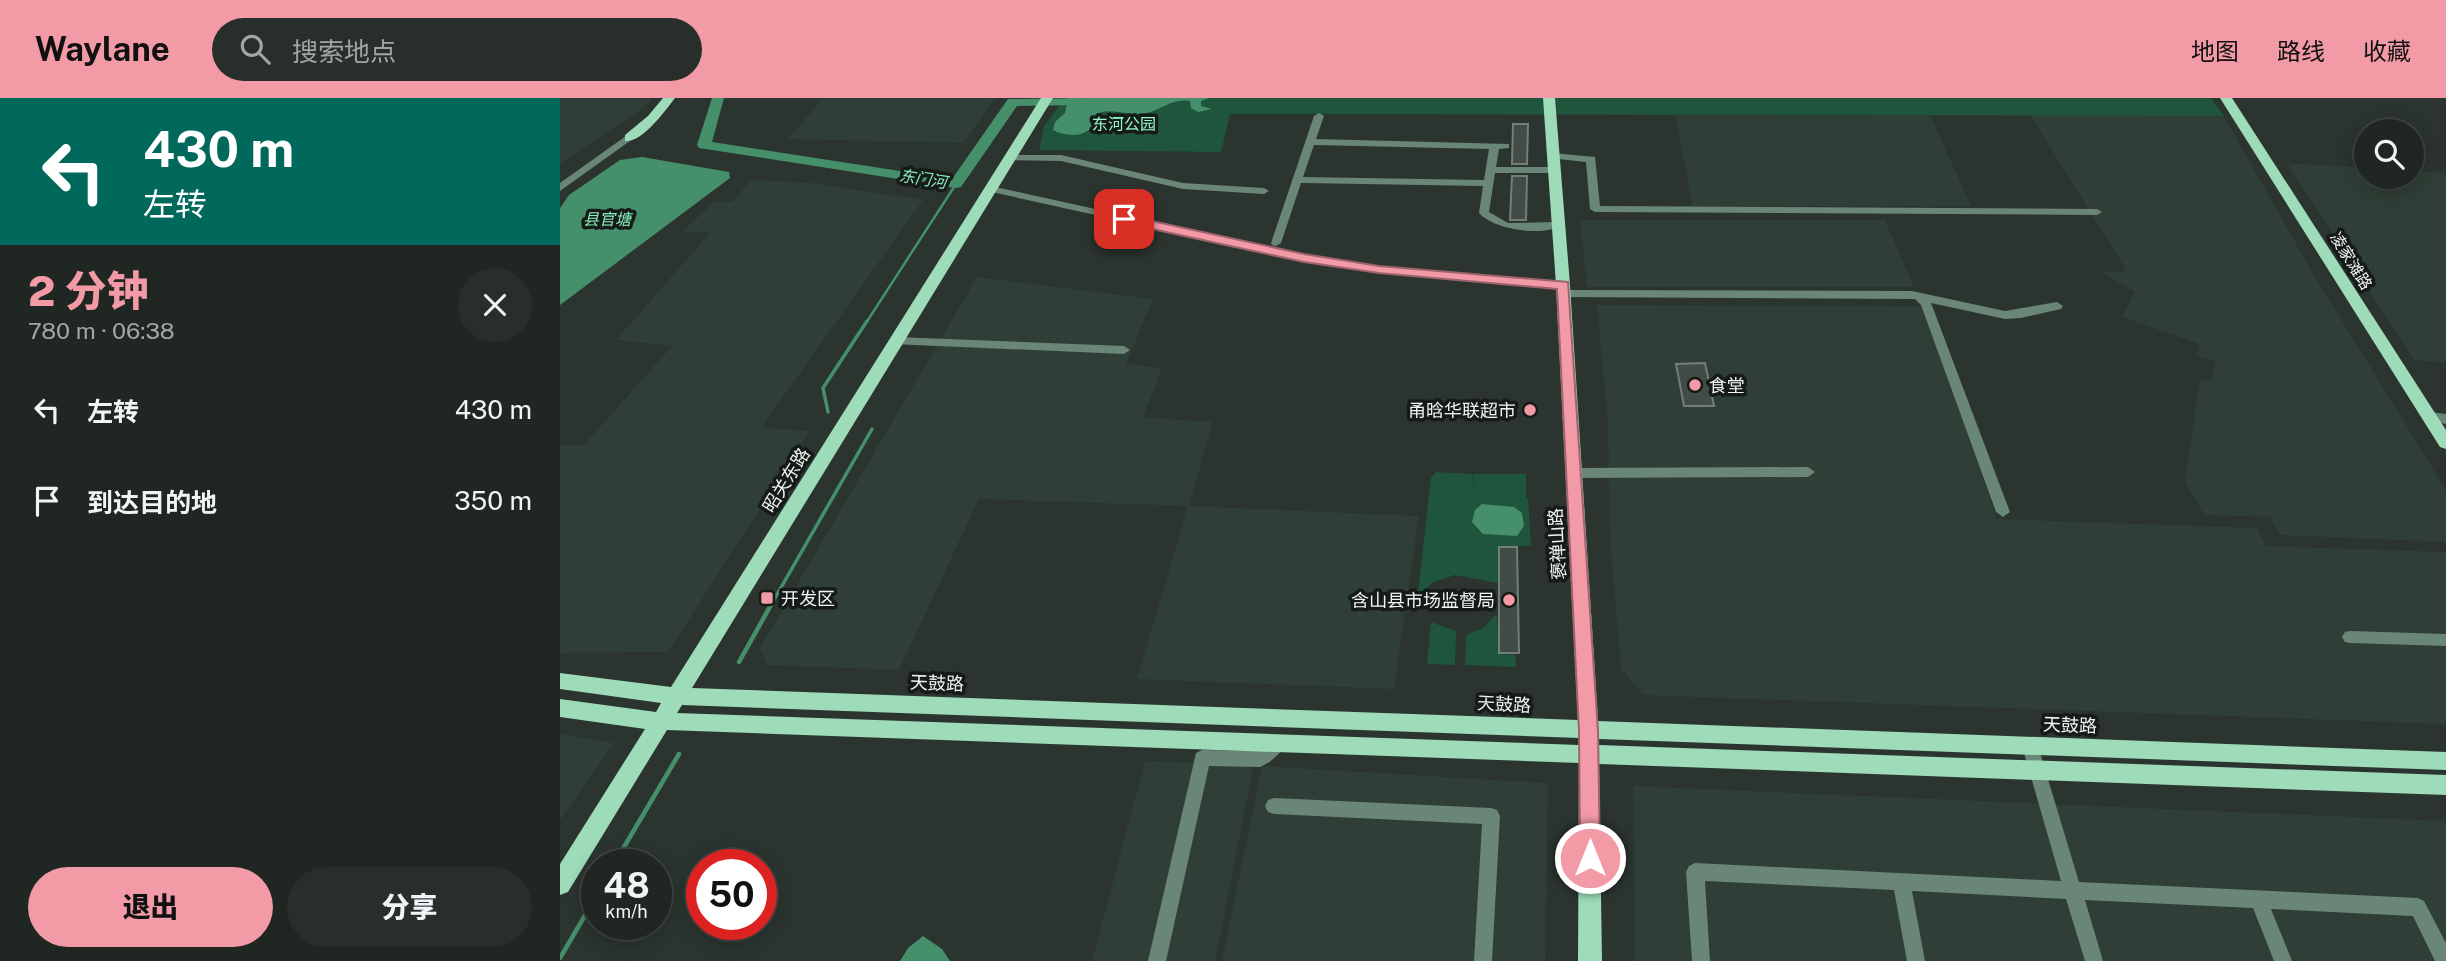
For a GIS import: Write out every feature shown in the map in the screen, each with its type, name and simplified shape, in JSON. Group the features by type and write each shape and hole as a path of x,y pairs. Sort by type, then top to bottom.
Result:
{"main road":[{"path":"629,138 652,119 669,98"},
{"name":"凌家滩路","path":"2230,103 2446,443"},
{"name":"昭关东路","path":"560,884 1043,104"},
{"name":"褒禅山路","path":"1553,108 1553,163 1589,731 1590,961"},
{"name":"天鼓路","path":"560,681 676,696 2446,761"},
{"path":"560,708 605,716 661,721 2446,785"}],"street":[{"path":"1276,243 1319,116"},
{"path":"560,188 629,138"},
{"path":"1310,142 1506,146"},
{"path":"1494,146 1484,213 1488,218 1513,226 1557,225"},
{"path":"1010,158 1061,158 1183,187 1264,191"},
{"path":"1491,170 1591,159 1595,209 2097,212"},
{"path":"1297,180 1489,183"},
{"path":"990,189 1304,258 1379,270 1563,290 1912,295 2006,314 2021,314 2057,306"},
{"path":"1920,298 1926,304 2003,512"},
{"path":"896,341 1124,350"},
{"path":"2430,417 2446,419"},
{"path":"1574,473 1808,472"},
{"path":"2350,637 2446,640"},
{"path":"1157,961 1202,758 1260,759 1279,743"},
{"path":"2030,746 2094,961"},
{"path":"1274,806 1492,816 1483,961"},
{"path":"1702,961 1695,872 2418,907 2445,961"},
{"path":"1901,882 1916,961"},
{"path":"2258,899 2283,961"}],"shaded area":[{"path":"560,98 651,98 647,105 560,164"},
{"path":"823,98 995,98 963,143 788,139"},
{"path":"1676,115 1930,115 1971,206 1692,206"},
{"path":"2030,115 2224,116 2312,272 2446,490 2446,542 2280,535 2270,517 2204,515 2185,481 2200,379 2212,381 2215,361 2196,356 2199,344 2122,317 2135,292 2101,272 2127,271"},
{"path":"2287,163 2354,167 2354,189 2424,189 2424,172 2446,173 2446,363 2414,360"},
{"path":"751,180 812,183 923,200 761,428 810,431 668,652 560,653 560,445 584,445 672,346 616,340 710,233 683,231 715,201 732,202"},
{"path":"1580,220 1885,220 1914,287 1587,287"},
{"path":"977,277 1153,299 1126,364 1162,368 1143,417 1213,422 1189,506 1419,516 1394,689 1137,679 1188,506 979,499 899,670 767,665 760,648"},
{"path":"1597,305 1924,306 1997,519 2257,528 2266,546 2446,552 2446,724 1643,695 1621,669 1610,539 1608,424"},
{"path":"560,734 614,743 560,820"},
{"path":"1145,761 1254,764 1215,961 1092,961"},
{"path":"1262,766 1548,783 1545,961 1222,961"},
{"path":"1633,786 2446,821 2446,961 1635,961"}],"green space":[{"name":"东河公园","path":"1065,98 2211,98 2224,116 1230,114 1221,152 1039,150 1044,126"},
{"path":"1436,472 1473,474 1473,494 1474,474 1526,474 1531,546 1498,546 1498,583 1455,575 1431,583 1423,594 1418,593 1431,478"},
{"path":"1497,615 1499,654 1515,655 1516,667 1465,665 1466,635 1483,628"},
{"path":"1431,622 1456,631 1455,665 1427,664"}],"water":[{"path":"1068,98 1209,98 1201,101 1201,106 1212,109 1198,112 1191,108 1190,101 1184,100 1147,113 1101,112 1088,131 1068,135 1053,130 1055,122 1065,113"},
{"name":"县官塘","path":"642,157 729,172 730,178 560,305 560,208 569,195 620,160"},
{"path":"1482,504 1514,507 1522,513 1524,526 1517,536 1483,534 1472,522 1475,510"},
{"path":"923,936 942,949 950,961 900,961 908,948"}],"building":[{"path":"1513,124 1528,124 1527,164 1512,164"},
{"path":"1512,176 1527,176 1526,220 1510,220"},
{"name":"食堂","path":"1705,363 1714,406 1684,406 1676,364"},
{"name":"含山县市场监督局","path":"1499,547 1517,547 1519,653 1499,653"}],"waterway":[{"name":"东门河","path":"718,98 704,145 956,184 1013,102 1090,101"},
{"path":"866,323 956,184"},
{"path":"828,412 823,388 867,321"},
{"path":"771,605 872,429"},
{"path":"739,662 772,603"},
{"path":"623,849 679,754"},
{"path":"560,958 581,922"}],"place":[{"name":"食堂","path":"1695,385"},
{"name":"甬晗华联超市","path":"1530,410"},
{"name":"开发区","path":"767,598"},
{"name":"含山县市场监督局","path":"1509,600"}],"route":[{"path":"1124,219 1304,258 1379,270 1563,285 1589,731 1590,858"}]}
